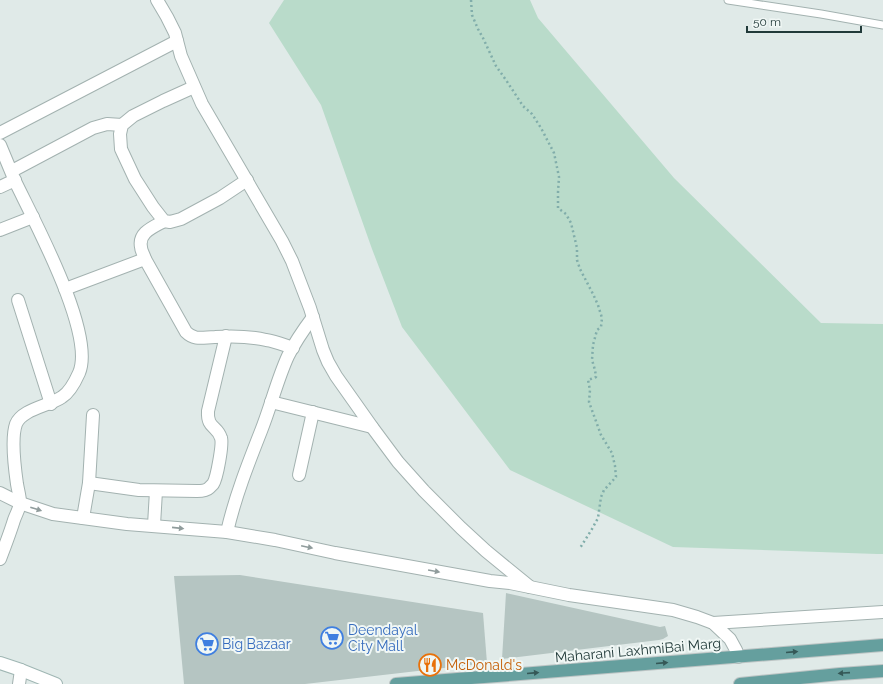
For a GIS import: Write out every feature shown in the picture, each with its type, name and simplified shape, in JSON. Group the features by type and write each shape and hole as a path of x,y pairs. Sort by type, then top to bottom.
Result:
{"main road":[{"name":"Maharani LaxhmiBai Marg","path":"396,684 883,645"},
{"path":"740,684 883,671"}],"street":[{"path":"157,0 175,33 181,56 202,104 282,241 292,262 313,317 322,350 336,376 398,462 424,491 461,528 503,566 530,587"},
{"path":"0,133 177,41"},
{"path":"164,221 135,179 121,149 120,134 122,125 133,116 194,87"},
{"path":"0,187 13,176 93,128 107,124 122,125"},
{"path":"0,145 65,289 80,338 82,355 80,371 71,388 63,397 51,404 30,411 21,417 16,424 13,436 16,477 20,503 0,560"},
{"path":"247,180 220,198 181,219 170,222 164,221 143,234 140,239 141,247 145,259 180,322 189,335 195,338 226,336 247,337 266,340 293,348"},
{"path":"0,230 33,217"},
{"path":"65,289 145,259"},
{"path":"18,300 51,404"},
{"path":"227,532 239,486 280,375 289,354 313,317"},
{"path":"89,483 139,490 204,490 209,488 214,483 218,470 222,439 219,433 209,423 208,411 226,336"},
{"path":"271,402 372,426"},
{"path":"299,475 313,412"},
{"path":"83,518 89,483 93,415"},
{"path":"154,526 156,490"},
{"path":"0,493 20,503 53,514 127,524 227,532 569,595 673,610 713,623 730,639 738,657"},
{"path":"713,623 883,612"},
{"path":"0,662 56,684"},
{"path":"19,684 21,670"}],"lane":[{"path":"728,0 883,25"}],"path":[{"path":"471,0 472,15 496,66 523,106 532,114 554,153 559,177 558,208 566,214 571,223 577,248 577,260 593,294 602,318 601,327 597,330 593,345 592,360 596,377 588,380 590,390 589,402 600,435 612,454 616,477 604,490 601,497 598,518 580,548"}],"green space":[{"path":"284,0 530,0 538,18 674,178 821,323 883,324 883,554 673,547 510,470 402,327 372,249 321,105 269,23"}],"building":[{"name":"Deendayal City Mall","path":"240,575 483,613 487,663 305,684 184,684 174,576"},
{"path":"506,593 660,627 665,626 668,636 659,640 502,659"}],"place":[{"name":"Deendayal City Mall","path":"332,638"},
{"name":"Big Bazaar","path":"207,644"},
{"name":"McDonald's","path":"430,665"}]}
